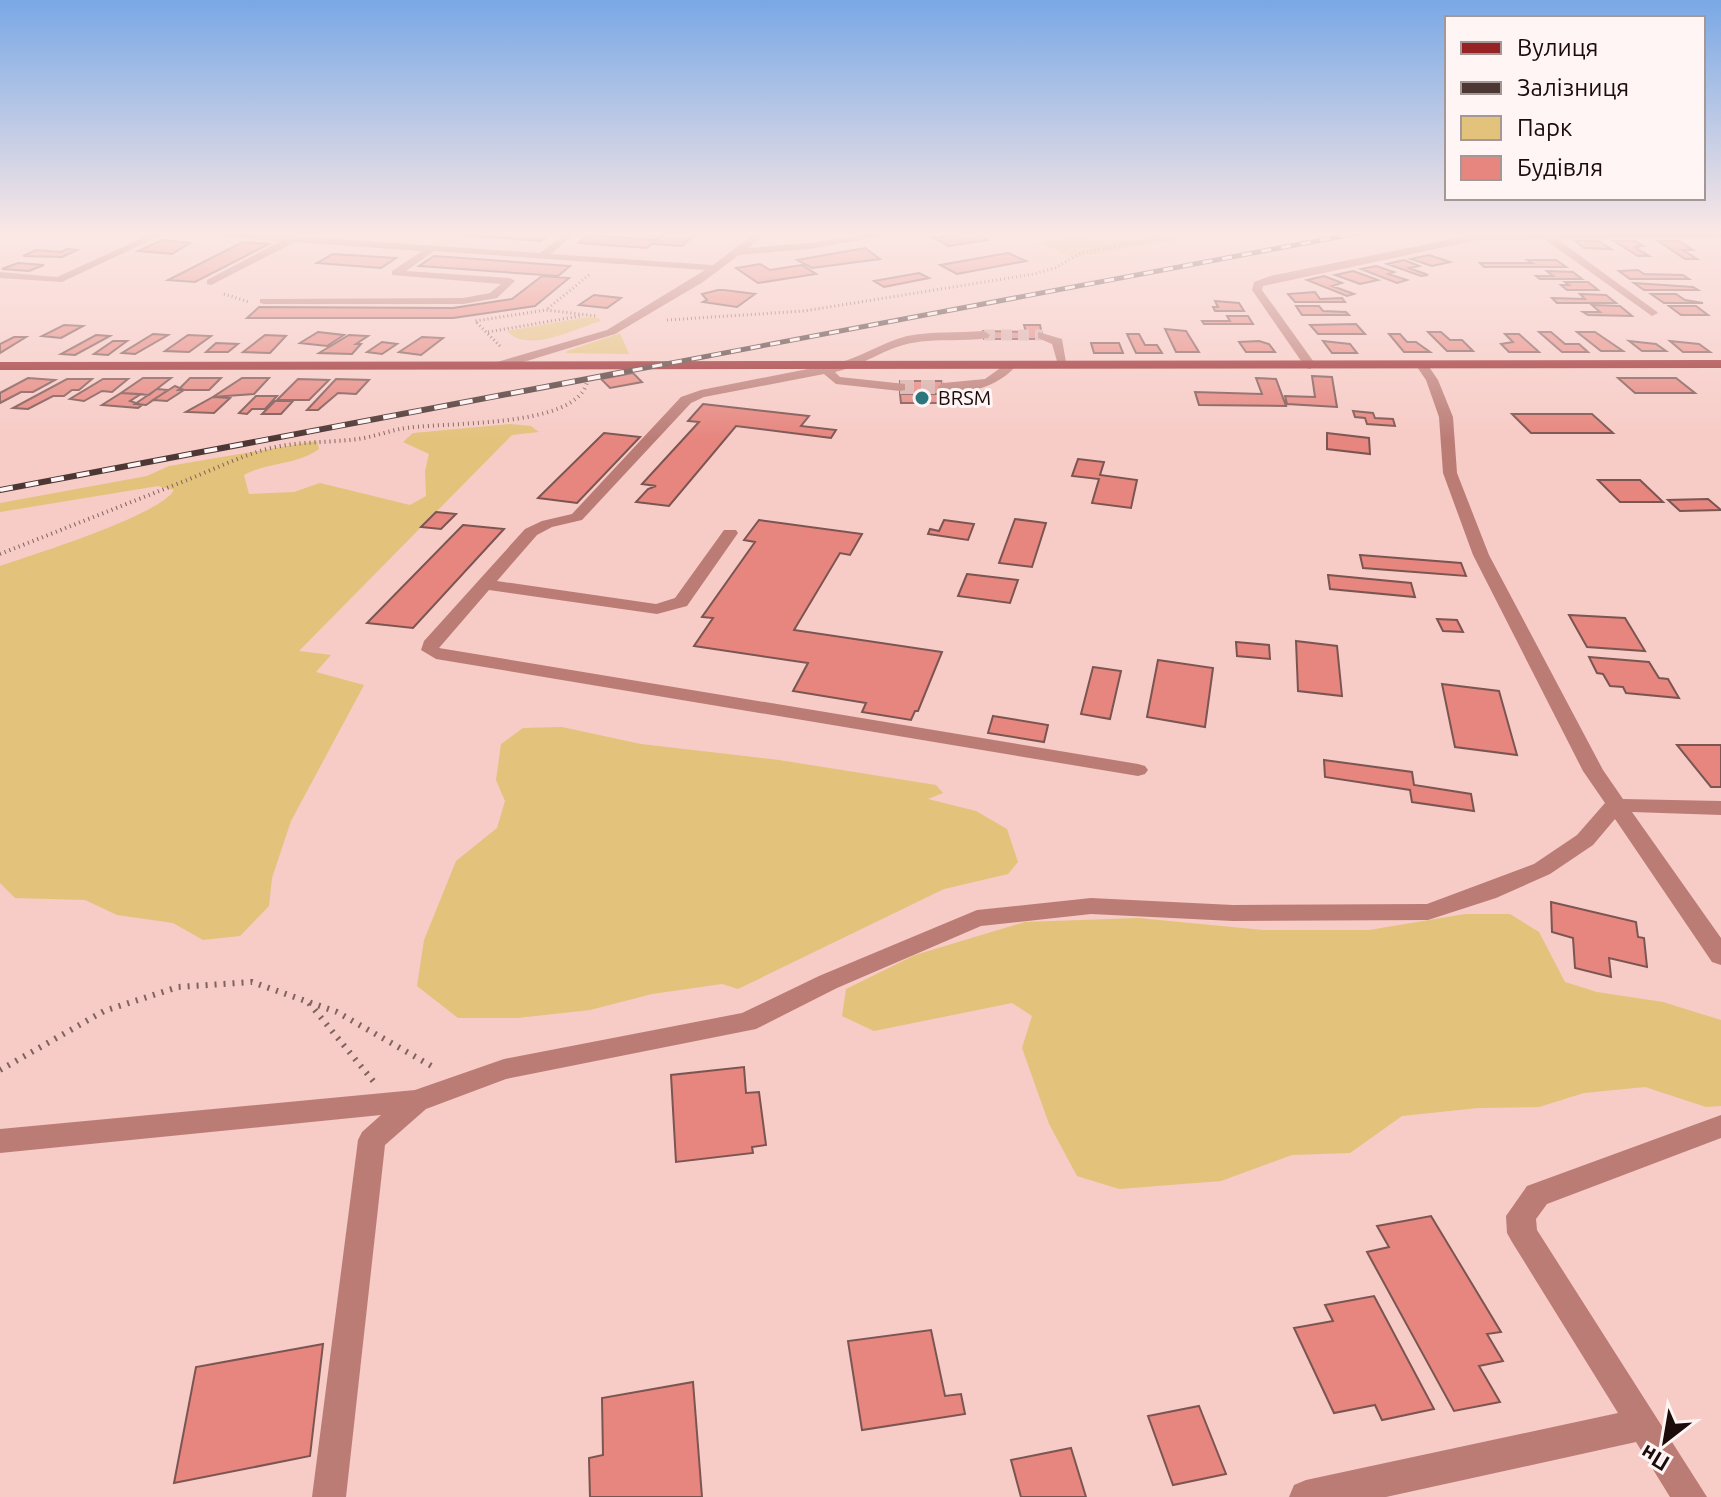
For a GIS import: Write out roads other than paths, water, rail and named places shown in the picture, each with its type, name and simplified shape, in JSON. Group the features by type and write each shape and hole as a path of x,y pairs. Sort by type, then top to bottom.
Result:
{"main road":[{"path":"0,366 504,359 825,368"},
{"path":"850,365 1721,364"}],"street":[{"path":"264,301 464,301"},
{"path":"504,359 611,332 666,301"},
{"path":"1265,301 1310,365"},
{"path":"1635,301 1652,313"},
{"path":"984,335 911,339 877,350 850,365 701,394 686,400 577,517 547,524 531,532 430,645 430,650 436,654 1138,770"},
{"path":"1042,335 1058,342 1063,365"},
{"path":"1421,364 1438,393 1446,417 1450,473 1481,555 1593,771 1721,956"},
{"path":"943,387 992,381 1006,373 1010,365"},
{"path":"825,368 836,380 851,384 900,387"},
{"path":"485,584 657,609 671,607 681,602 730,533"},
{"path":"1615,805 1721,808"},
{"path":"0,1141 404,1102 504,1069 747,1022 828,982 977,918 1091,906 1233,913 1428,912 1488,892 1542,869 1585,840 1615,805"},
{"path":"329,1497 372,1140 404,1102"},
{"path":"1690,1497 1522,1233 1521,1216 1537,1195 1721,1126"},
{"path":"1306,1497 1644,1424"}],"tunnel":[{"path":"984,335 1042,335"},
{"path":"900,387 943,387"}],"railway":[{"path":"613,374 1000,301"},
{"path":"0,490 624,372"}],"place":[{"name":"BRSM","path":"922,398"}]}
